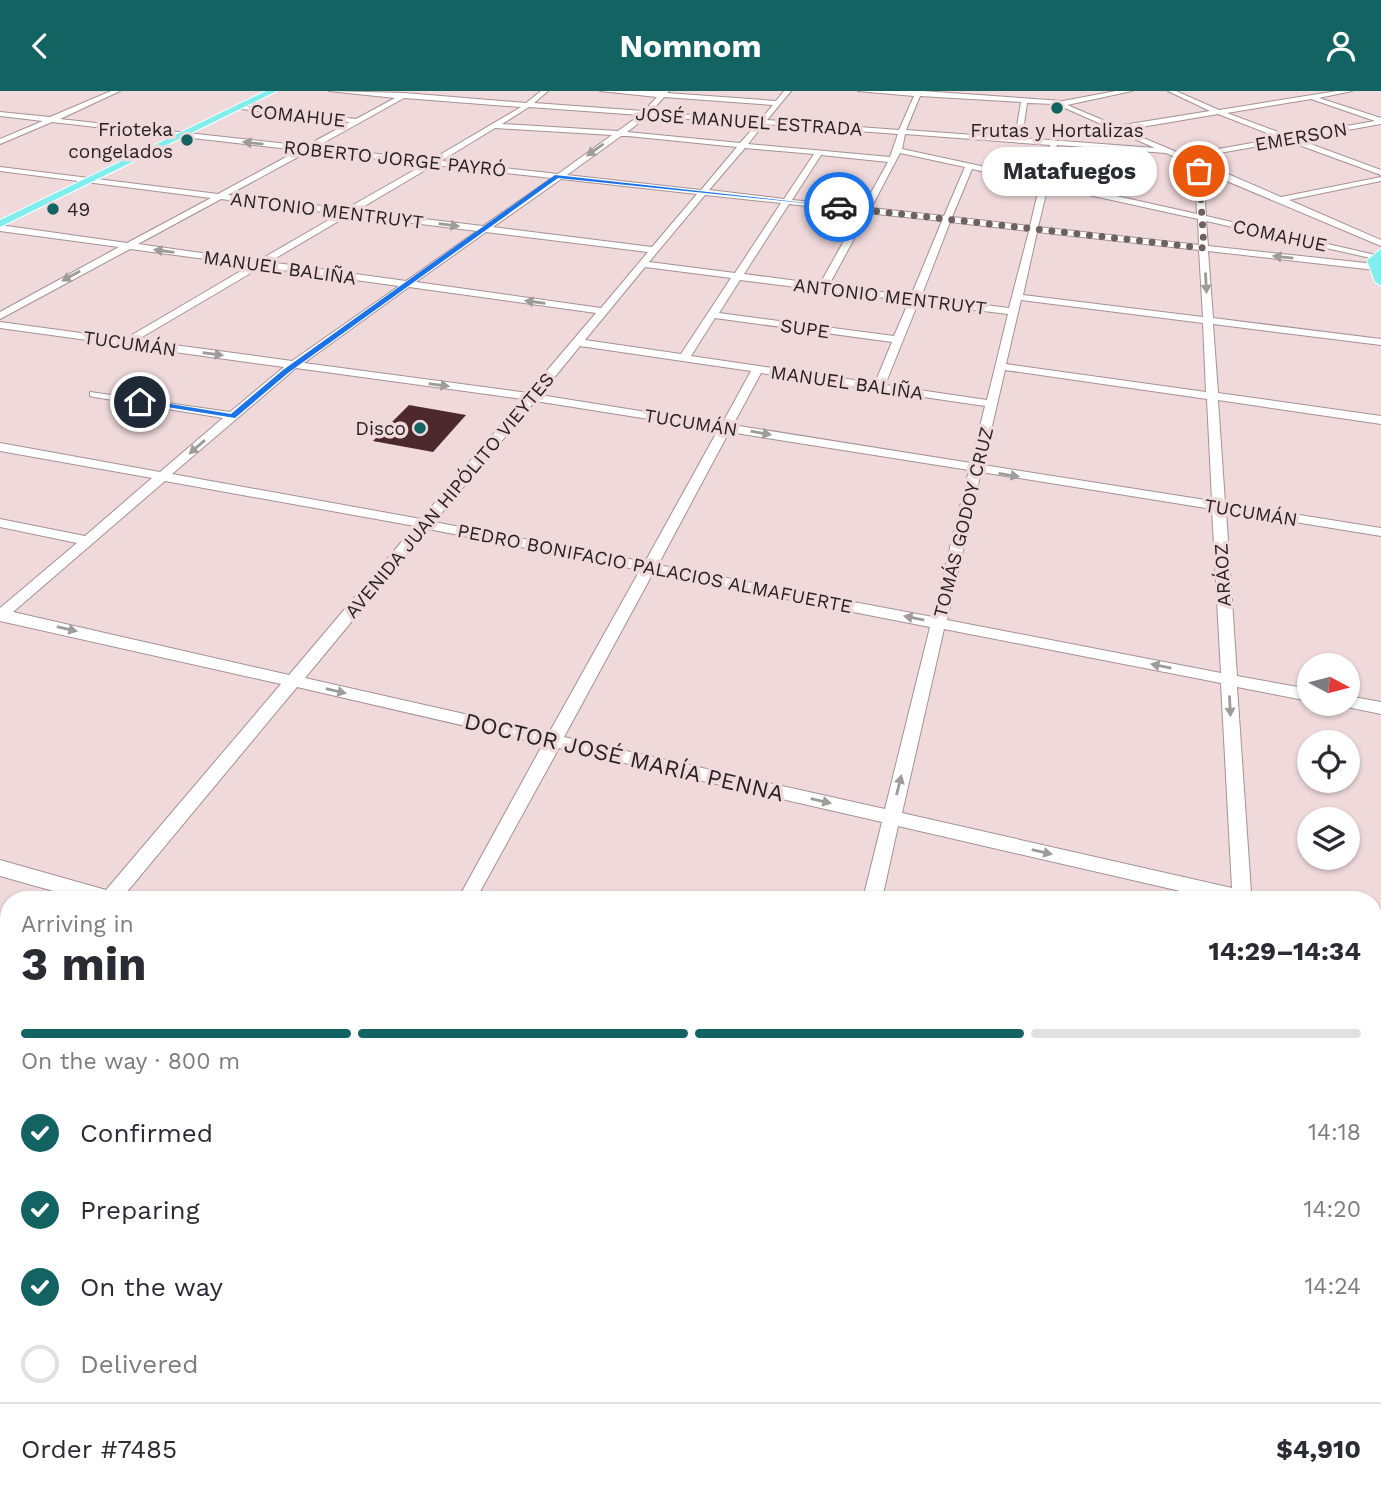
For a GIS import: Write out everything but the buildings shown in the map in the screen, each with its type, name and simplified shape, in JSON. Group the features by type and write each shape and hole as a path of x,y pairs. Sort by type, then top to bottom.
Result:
{"main road":[{"path":"0,226 273,91"},
{"path":"1377,259 1381,282"}],"street":[{"path":"0,142 117,91"},
{"name":"JOSÉ MANUEL ESTRADA","path":"332,91 407,93 645,114 1165,151"},
{"path":"127,342 494,126 545,91"},
{"path":"603,91 664,93 778,103"},
{"name":"AVENIDA JUAN HIPÓLITO VIEYTES","path":"116,891 788,91"},
{"path":"861,91 1065,103 1129,91"},
{"path":"1045,91 1115,129 1381,243"},
{"path":"1171,91 1219,112 1381,173"},
{"path":"1293,91 1381,121"},
{"path":"1115,129 1349,91"},
{"path":"0,316 407,93"},
{"path":"1,615 294,365 645,114 664,93"},
{"path":"823,288 898,151 902,132 918,93"},
{"path":"1018,141 1024,102"},
{"path":"1065,103 1127,127"},
{"name":"COMAHUE","path":"237,109 359,121"},
{"name":"ROBERTO JORGE PAYRÓ","path":"0,114 1204,248 1377,259"},
{"name":"EMERSON","path":"1180,158 1381,121"},
{"path":"494,126 619,133 893,160"},
{"name":"TOMÁS GODOY CRUZ","path":"874,891 1054,143"},
{"name":"COMAHUE","path":"898,151 1377,259"},
{"path":"684,358 819,152"},
{"path":"879,387 969,166"},
{"name":"ARÁOZ","path":"1201,167 1218,507 1242,891"},
{"name":"ANTONIO MENTRUYT","path":"0,169 653,250"},
{"path":"1278,200 1381,179"},
{"name":"MANUEL BALIÑA","path":"0,226 603,311"},
{"name":"ANTONIO MENTRUYT","path":"642,264 1014,312"},
{"name":"ANTONIO MENTRUYT","path":"1017,297 1381,342"},
{"name":"SUPE","path":"712,315 898,340"},
{"name":"TUCUMÁN","path":"0,325 532,397 1381,532"},
{"name":"MANUEL BALIÑA","path":"577,342 992,404"},
{"path":"1000,366 1381,420"},
{"path":"471,891 758,369"},
{"path":"94,394 232,417"},
{"name":"PEDRO BONIFACIO PALACIOS ALMAFUERTE","path":"0,447 424,524 1297,693"},
{"path":"0,523 88,541"},
{"name":"DOCTOR JOSÉ MARÍA PENNA","path":"1,615 1209,891"},
{"path":"1360,704 1381,708"},
{"path":"0,868 81,891"}],"way so far":[{"path":"839,207 1204,248 1199,171"}],"place":[{"name":"Frutas y Hortalizas","path":"1057,108"},
{"name":"Frioteka congelados","path":"187,140"},
{"name":"Matafuegos","path":"1199,171"},
{"name":"49","path":"53,209"},
{"name":"Disco","path":"420,428"}],"route":[{"path":"140,402 232,417 285,371 556,176 839,207"}]}
